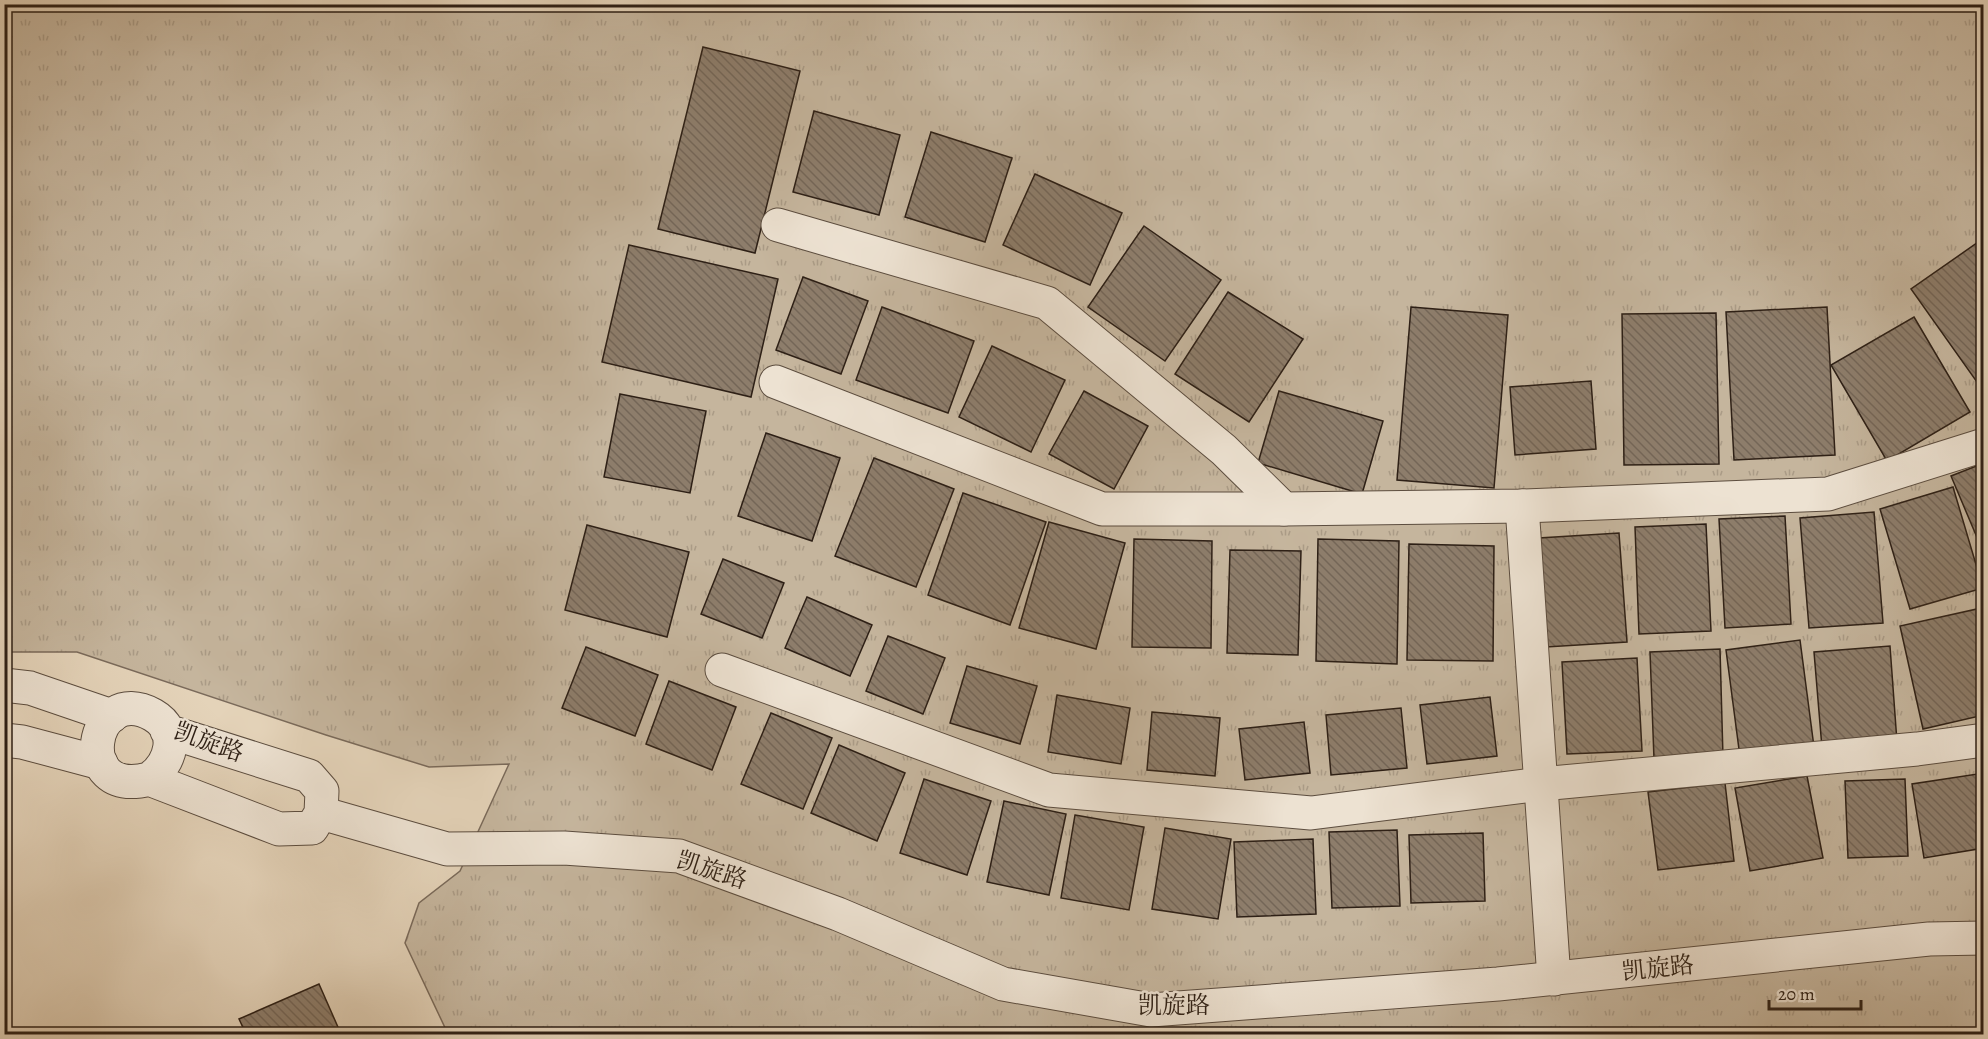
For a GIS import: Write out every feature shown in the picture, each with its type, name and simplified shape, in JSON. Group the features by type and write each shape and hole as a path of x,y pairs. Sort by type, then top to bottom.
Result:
{"street":[{"path":"778,225 1047,303 1224,450 1284,509"},
{"path":"776,382 1102,509 1522,506 1828,494 1983,445"},
{"path":"1522,506 1554,979"},
{"path":"722,670 1049,790 1311,813 1541,784 1917,749 1983,740"},
{"path":"4,686 30,688 112,716 103,724 96,747 101,763 114,777 125,782 137,783 149,780 159,773 170,751 170,738 167,731"},
{"name":"凯旋路","path":"112,716 134,709 146,711 157,717 167,731 309,776 322,791 321,813 447,849 564,848 679,856 838,914 1003,984 1151,1010 1554,979 1929,939 1983,938"},
{"path":"4,740 101,763"},
{"path":"149,780 279,829 312,828 321,813"}],"green space":[{"path":"4,5 1983,5 1983,1034 448,1034 405,943 419,903 460,871 509,764 429,767 77,652 5,652"}],"building":[{"path":"703,47 800,71 755,253 658,229"},
{"path":"814,111 900,135 879,215 793,192"},
{"path":"931,132 1012,158 985,242 905,217"},
{"path":"1035,174 1122,213 1090,285 1003,245"},
{"path":"1144,226 1221,280 1165,361 1088,307"},
{"path":"1984,238 1984,392 1911,289"},
{"path":"629,245 778,279 751,397 602,362"},
{"path":"803,277 868,301 841,374 776,350"},
{"path":"1228,292 1303,339 1249,422 1175,374"},
{"path":"882,307 974,341 948,413 856,380"},
{"path":"1411,307 1508,315 1494,488 1397,480"},
{"path":"1827,307 1835,455 1734,460 1726,312"},
{"path":"1716,313 1719,464 1624,465 1622,314"},
{"path":"1914,317 1970,412 1887,461 1831,365"},
{"path":"992,346 1065,380 1031,452 959,417"},
{"path":"1591,381 1596,449 1515,455 1510,387"},
{"path":"1084,391 1148,426 1114,489 1049,454"},
{"path":"1279,391 1383,421 1362,494 1258,463"},
{"path":"620,394 706,411 690,493 604,477"},
{"path":"766,433 840,458 812,541 738,516"},
{"path":"874,458 954,489 916,587 835,556"},
{"path":"1984,463 1984,554 1951,476"},
{"path":"1953,487 1983,588 1910,609 1880,509"},
{"path":"963,493 1046,522 1010,625 928,595"},
{"path":"1874,512 1883,623 1809,628 1800,518"},
{"path":"1785,516 1791,624 1725,628 1719,519"},
{"path":"1049,522 1125,543 1096,649 1019,628"},
{"path":"1706,524 1711,631 1639,634 1635,527"},
{"path":"587,525 689,552 667,637 565,610"},
{"path":"1619,533 1627,642 1546,647 1539,538"},
{"path":"1134,539 1212,541 1211,648 1132,647"},
{"path":"1318,539 1399,541 1397,664 1316,661"},
{"path":"1409,544 1494,546 1493,661 1407,660"},
{"path":"1230,550 1301,551 1298,655 1227,653"},
{"path":"723,559 784,583 762,638 701,614"},
{"path":"807,597 872,625 850,676 785,648"},
{"path":"1977,609 1984,635 1984,715 1923,729 1900,626"},
{"path":"888,636 945,658 923,714 866,691"},
{"path":"1800,640 1814,747 1740,757 1726,650"},
{"path":"1890,646 1897,742 1822,748 1814,652"},
{"path":"586,647 658,675 635,736 562,708"},
{"path":"1720,649 1723,757 1654,759 1650,652"},
{"path":"1637,658 1642,751 1567,754 1562,662"},
{"path":"967,666 1037,686 1020,744 950,723"},
{"path":"669,681 736,707 712,770 646,744"},
{"path":"1057,695 1130,708 1121,764 1048,752"},
{"path":"1490,697 1497,756 1427,764 1420,705"},
{"path":"1401,708 1407,768 1331,775 1326,715"},
{"path":"1152,712 1220,718 1215,776 1147,770"},
{"path":"771,713 832,738 803,809 741,784"},
{"path":"1304,722 1310,773 1245,780 1239,729"},
{"path":"839,745 905,773 877,841 811,813"},
{"path":"1984,773 1984,848 1924,858 1912,784"},
{"path":"1807,776 1823,858 1750,871 1735,788"},
{"path":"924,779 991,801 967,875 900,853"},
{"path":"1905,779 1908,856 1848,858 1845,781"},
{"path":"1725,783 1734,861 1658,870 1648,792"},
{"path":"1004,801 1066,814 1049,895 987,882"},
{"path":"1075,815 1144,827 1129,910 1061,898"},
{"path":"1165,828 1231,839 1218,919 1152,909"},
{"path":"1397,830 1400,906 1332,908 1329,832"},
{"path":"1483,833 1485,901 1411,903 1409,835"},
{"path":"1313,839 1316,914 1237,917 1234,842"},
{"path":"319,984 341,1034 246,1034 239,1019"}]}
